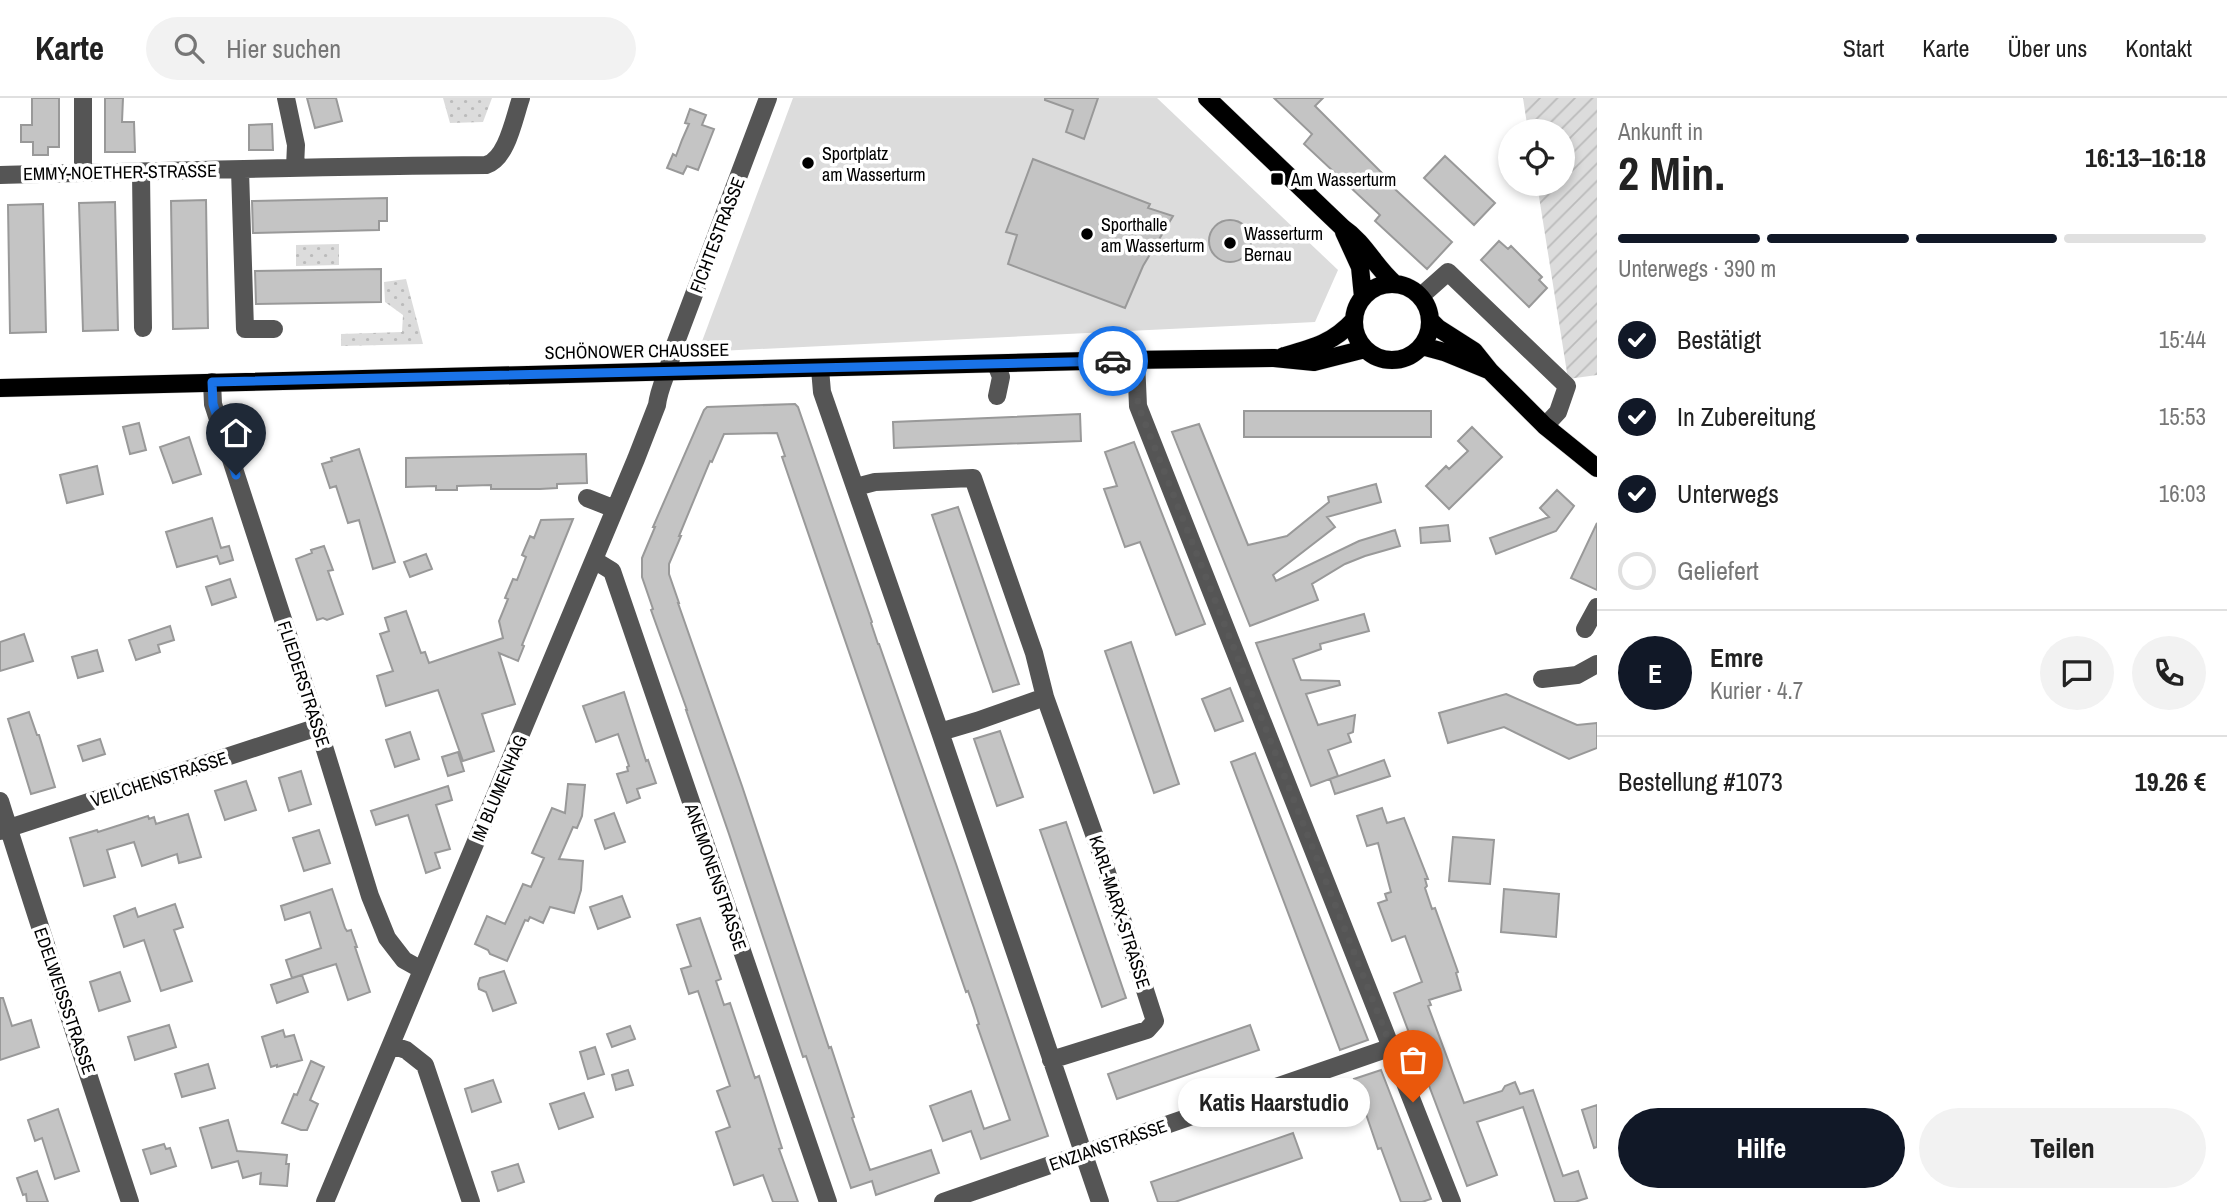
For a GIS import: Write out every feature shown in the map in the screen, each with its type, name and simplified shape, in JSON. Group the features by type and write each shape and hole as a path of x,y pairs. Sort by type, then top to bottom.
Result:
{"main road":[{"path":"1207,98 1343,229 1360,242 1385,276 1395,284 1409,288 1421,296 1431,321 1429,334 1422,346 1407,357 1381,359 1365,349 1357,335 1354,320 1363,297 1360,267 1343,229"},
{"path":"1363,297 1378,287 1395,284"},
{"name":"SCHÖNOWER CHAUSSEE","path":"1274,358 1314,348 1333,339 1354,320"},
{"path":"1431,321 1474,351 1490,371 1545,426 1597,468"},
{"path":"1422,346 1490,371"},
{"name":"SCHÖNOWER CHAUSSEE","path":"0,388 1274,358 1314,362 1365,349"}],"street":[{"path":"83,98 83,173"},
{"path":"286,98 296,145 295,166"},
{"name":"EMMY-NOETHER-STRASSE","path":"0,175 240,170 295,166 486,165 493,163 502,152 521,98"},
{"name":"FICHTESTRASSE","path":"668,372 673,350 768,98"},
{"name":"EMMY-NOETHER-STRASSE","path":"240,170 245,329 274,329"},
{"path":"141,173 143,328"},
{"path":"1421,296 1448,272 1567,386 1558,412 1545,426"},
{"path":"1136,361 1138,405 1452,1202"},
{"path":"996,364 1001,377 997,396"},
{"path":"820,369 822,392 1100,1202"},
{"name":"IM BLUMENHAG","path":"325,1202 594,560 668,372"},
{"name":"FLIEDERSTRASSE","path":"212,382 213,404 370,895 387,938 404,960 422,970"},
{"name":"KARL-MARX-STRASSE","path":"856,487 875,482 973,478 1034,653 1045,697 1100,850 1155,1021 1147,1030 1116,1042 1051,1060"},
{"path":"587,498 615,509"},
{"name":"ANEMONENSTRASSE","path":"594,560 612,571 828,1202"},
{"path":"1585,629 1597,607"},
{"path":"1542,679 1577,675 1597,664"},
{"path":"940,732 1045,697"},
{"name":"VEILCHENSTRASSE","path":"4,830 318,727"},
{"name":"EDELWEISSSTRASSE","path":"0,800 4,830 95,1090 130,1202"},
{"path":"391,1045 406,1050 425,1065 471,1202"},
{"name":"ENZIANSTRASSE","path":"943,1202 1392,1047"}],"shaded area":[{"path":"443,98 492,98 483,122 450,123"},
{"path":"793,98 1157,98 1338,270 1315,322 698,352"},
{"path":"1523,98 1597,98 1597,375 1568,379 1539,196 1575,196 1575,119 1526,119"},
{"path":"339,244 339,265 296,266 296,245"},
{"path":"406,279 423,344 341,346 341,334 402,332 403,315 385,302 384,282"}],"building":[{"path":"32,98 59,98 59,147 48,147 48,155 33,155 33,142 21,142 21,125 32,125"},
{"path":"105,98 123,98 122,122 134,122 135,152 105,152"},
{"path":"307,98 336,98 342,121 315,128"},
{"path":"1045,98 1098,98 1084,139 1066,132 1073,110"},
{"path":"1274,98 1323,98 1315,106 1386,177 1384,179 1452,242 1427,269 1375,221 1380,215 1304,144 1312,134"},
{"path":"690,109 706,115 702,125 714,129 698,170 687,166 683,174 667,168 673,154 676,156 689,124 685,123"},
{"path":"272,124 273,150 249,150 249,125"},
{"path":"1445,156 1495,203 1474,225 1424,178"},
{"name":"Sporthalle am Wasserturm","path":"1033,159 1150,204 1148,208 1173,216 1143,266 1125,308 1008,264 1017,235 1006,232"},
{"path":"387,198 387,221 379,221 379,230 253,233 252,201"},
{"path":"206,200 208,328 173,329 171,201"},
{"path":"115,202 118,330 83,331 79,203"},
{"path":"43,204 46,332 10,333 8,205"},
{"name":"Wasserturm Bernau","path":"1230,220 1244,227 1251,241 1244,255 1230,262 1216,255 1209,241 1216,227"},
{"path":"1499,241 1508,249 1511,246 1542,277 1539,280 1547,288 1529,307 1481,260"},
{"path":"381,269 381,302 256,304 255,271"},
{"path":"795,404 1048,1136 981,1159 971,1131 943,1141 930,1106 971,1091 984,1129 1010,1120 977,1025 979,1024 974,1008 968,991 966,992 782,457 785,456 777,433 724,434 679,536 669,564 669,574 829,1048 831,1047 870,1170 931,1150 939,1173 876,1195 872,1181 851,1188 806,1056 803,1057 642,577 642,558 653,527 704,410 707,407"},
{"path":"1244,411 1431,411 1431,437 1244,437"},
{"path":"1080,414 1081,441 894,448 893,422"},
{"path":"139,423 146,450 130,454 123,427"},
{"path":"1199,424 1248,545 1287,536 1329,502 1328,497 1376,484 1381,502 1327,517 1335,527 1273,575 1276,581 1359,541 1395,530 1400,546 1345,564 1312,584 1318,600 1250,626 1172,432"},
{"path":"1472,427 1502,457 1449,509 1426,486 1446,466 1449,469 1468,451 1458,441"},
{"path":"189,437 201,474 173,483 160,447"},
{"path":"1134,442 1205,624 1176,635 1140,542 1125,547 1104,489 1117,486 1105,452"},
{"path":"359,449 395,562 373,569 359,520 348,523 336,486 330,488 322,464 332,461 331,458"},
{"path":"586,454 587,483 557,484 557,488 540,489 491,489 491,485 457,486 457,490 436,490 436,486 406,487 406,458"},
{"path":"97,466 103,494 67,503 60,475"},
{"path":"1557,490 1574,506 1556,531 1496,554 1490,538 1549,517 1540,508"},
{"path":"958,507 1019,684 993,692 932,515"},
{"path":"212,518 221,548 229,546 233,560 220,564 217,556 177,567 166,532"},
{"path":"573,519 518,661 499,653 515,704 482,714 494,751 463,761 438,690 386,706 377,676 393,671 380,634 389,631 385,618 406,611 421,653 425,652 429,663 503,638 499,621 508,599 505,598 513,579 517,580 526,557 522,555 530,536 534,538 541,520"},
{"path":"1597,523 1597,590 1571,578"},
{"path":"1448,525 1450,541 1421,543 1420,528"},
{"path":"324,546 333,570 328,571 343,614 327,620 317,620 296,559"},
{"path":"426,554 432,569 410,577 404,562"},
{"path":"230,579 236,597 212,605 206,587"},
{"path":"1364,614 1369,631 1320,644 1321,649 1293,659 1301,680 1339,681 1340,685 1306,694 1318,725 1355,715 1353,732 1348,734 1351,742 1328,750 1338,776 1311,786 1256,643"},
{"path":"170,626 174,640 158,645 160,652 136,660 129,640"},
{"path":"24,634 33,661 0,671 0,642"},
{"path":"1131,642 1179,784 1154,793 1105,651"},
{"path":"97,650 103,671 78,678 72,657"},
{"path":"1230,688 1243,721 1215,731 1202,699"},
{"path":"624,692 646,761 648,760 656,783 637,789 640,798 627,803 617,774 628,771 629,766 618,734 596,742 583,706"},
{"path":"1506,694 1577,725 1597,723 1597,748 1569,759 1504,727 1448,743 1439,713"},
{"path":"29,712 55,787 31,794 8,719"},
{"path":"1000,731 1023,797 997,806 974,739"},
{"path":"410,732 419,759 395,767 386,740"},
{"path":"100,739 105,754 83,761 78,746"},
{"path":"458,752 464,771 448,776 442,757"},
{"path":"1255,753 1368,1040 1340,1050 1231,762"},
{"path":"1384,760 1390,776 1335,794 1330,779"},
{"path":"301,771 311,804 289,811 279,778"},
{"path":"246,781 256,810 225,820 215,791"},
{"path":"568,784 585,785 582,816 577,828 573,827 559,859 583,861 581,890 574,913 550,907 543,923 530,917 528,921 525,920 507,961 475,944 487,916 505,924 523,884 531,887 544,858 532,853 552,808 565,813"},
{"path":"448,786 452,800 436,805 450,849 435,853 440,868 426,873 408,815 376,825 371,811"},
{"path":"1382,808 1387,823 1404,818 1428,879 1425,879 1425,888 1432,909 1435,908 1458,972 1456,973 1461,990 1429,1000 1431,1005 1428,1006 1464,1103 1502,1091 1505,1086 1515,1082 1520,1094 1533,1090 1563,1176 1578,1171 1587,1198 1575,1202 1555,1202 1523,1107 1477,1122 1497,1175 1467,1186 1394,993 1422,982 1405,936 1392,941 1378,903 1387,900 1385,894 1391,892 1378,843 1367,846 1357,816"},
{"path":"614,813 625,842 605,849 595,820"},
{"path":"188,814 201,857 179,863 177,854 142,866 134,842 107,850 115,877 84,886 70,838 148,816 149,819 154,817 156,824"},
{"path":"1066,822 1126,998 1102,1007 1040,830"},
{"path":"319,830 330,863 304,871 293,838"},
{"path":"1453,837 1494,840 1490,884 1449,881"},
{"path":"332,889 345,928 347,931 351,930 370,992 348,1000 336,964 292,978 286,960 321,948 310,912 285,920 281,906"},
{"path":"1504,889 1559,894 1556,937 1501,932"},
{"path":"622,896 630,917 598,929 590,907"},
{"path":"175,904 183,927 174,930 192,981 161,991 144,940 124,947 114,916 135,908 138,917"},
{"path":"700,918 721,979 716,981 724,1005 730,1003 755,1078 759,1076 782,1148 779,1149 798,1202 773,1202 763,1175 734,1185 716,1132 730,1127 717,1091 730,1086 698,991 689,994 681,969 691,966 677,925"},
{"path":"504,971 516,1003 493,1011 486,992 479,989 478,984 480,978"},
{"path":"120,972 130,1001 99,1011 90,982"},
{"path":"302,975 308,992 277,1003 271,985"},
{"path":"0,998 3,998 12,1026 31,1020 39,1047 0,1060"},
{"path":"169,1025 176,1047 135,1060 128,1037"},
{"path":"1250,1025 1259,1050 1117,1099 1108,1074"},
{"path":"630,1026 635,1039 612,1047 607,1034"},
{"path":"283,1030 285,1037 294,1035 302,1060 271,1067 262,1037"},
{"path":"595,1047 604,1074 588,1079 580,1052"},
{"path":"311,1061 324,1067 310,1100 318,1104 307,1130 301,1130 282,1123"},
{"path":"208,1064 215,1088 182,1097 175,1074"},
{"path":"628,1070 633,1085 616,1090 612,1075"},
{"path":"1381,1070 1431,1199 1401,1202 1381,1148 1378,1149 1354,1079"},
{"path":"493,1080 501,1102 472,1112 465,1089"},
{"path":"584,1093 593,1117 559,1129 550,1104"},
{"path":"1597,1105 1597,1147 1594,1148 1582,1110"},
{"path":"58,1109 79,1171 55,1179 42,1138 35,1141 28,1120"},
{"path":"228,1120 237,1151 287,1155 287,1186 260,1184 261,1173 243,1178 238,1161 212,1168 200,1128"},
{"path":"1293,1133 1302,1158 1175,1202 1158,1202 1151,1182"},
{"path":"164,1144 166,1149 170,1148 176,1166 151,1174 143,1150"},
{"path":"518,1164 524,1182 498,1191 492,1172"},
{"path":"37,1171 48,1202 27,1202 26,1194 23,1195 17,1178"}],"way so far":[{"path":"1113,361 1136,361 1138,405 1413,1102"}],"place":[{"name":"Sportplatz am Wasserturm","path":"808,163"},
{"name":"Am Wasserturm","path":"1277,179"},
{"name":"Sporthalle am Wasserturm","path":"1087,234"},
{"name":"Wasserturm Bernau","path":"1230,243"},
{"name":"Katis Haarstudio","path":"1413,1102"}],"route":[{"path":"236,475 213,404 212,382 1113,361"}]}
